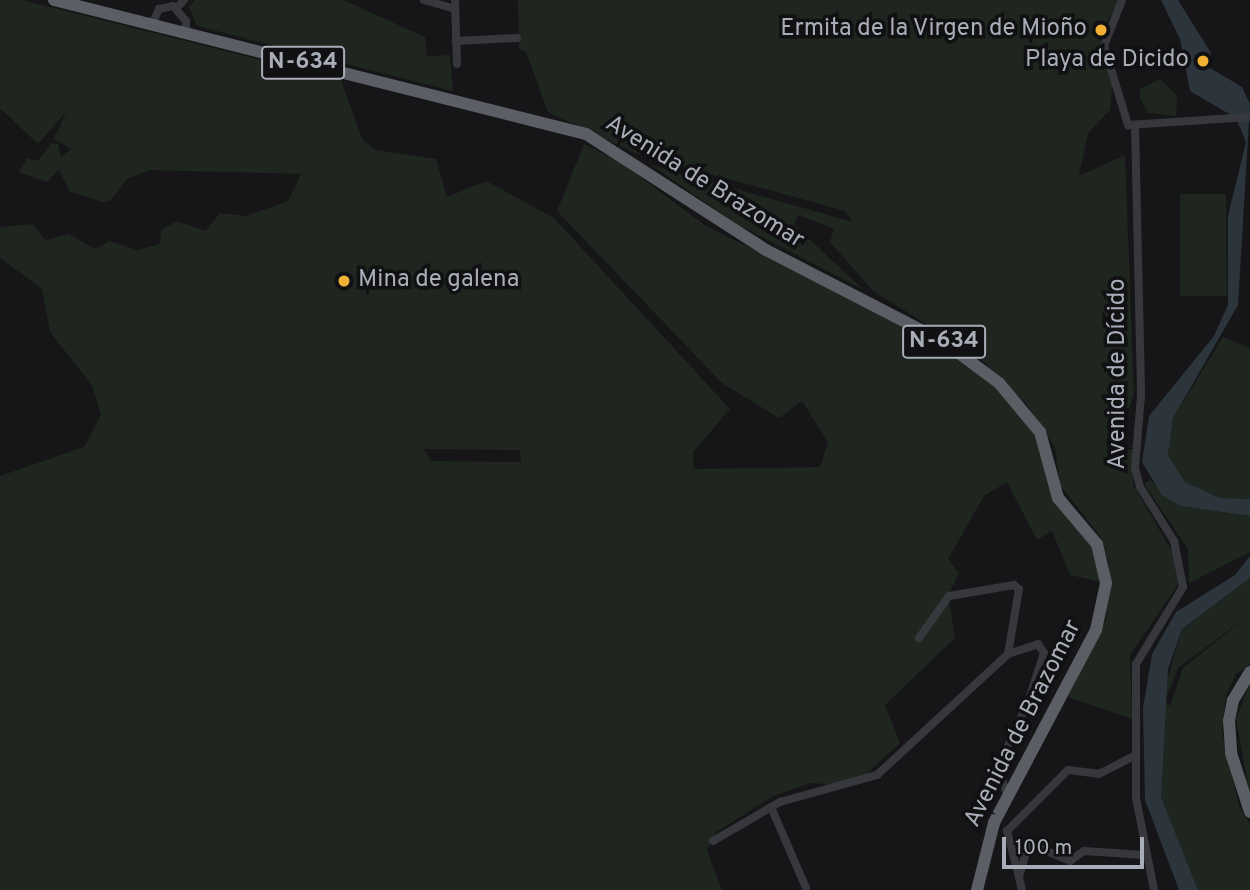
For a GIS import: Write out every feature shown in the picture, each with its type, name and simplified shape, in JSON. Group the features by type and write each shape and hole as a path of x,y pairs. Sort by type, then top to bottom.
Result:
{"highway":[{"name":"Avenida de Brazomar","path":"54,0 605,142 766,250 944,342 999,383 1040,432 1058,498 1097,544 1106,583 1096,630 1007,794 977,890"},
{"path":"1250,672 1233,700 1229,721 1234,765 1250,812"}],"street":[{"path":"177,8 184,0"},
{"path":"424,0 454,4 457,64"},
{"path":"1122,0 1104,46 1122,115 1135,125 1148,119 1231,122 1250,117"},
{"path":"152,24 162,3 177,8"},
{"path":"177,8 186,32"},
{"path":"456,41 517,38"},
{"name":"Avenida de Dícido","path":"1135,125 1141,396 1135,468 1140,487 1174,541 1183,587 1140,649 1136,755 1144,855 1154,890"},
{"path":"919,638 949,596 1014,585 1019,589 1008,654"},
{"path":"713,841 771,807 877,775 1008,654 1038,643 1044,648 998,768 1007,794"},
{"path":"1022,890 1007,831 1068,770 1099,774 1136,755"},
{"path":"771,807 804,889 816,886"},
{"path":"1019,877 1032,842 1070,861 1084,851 1144,855"}],"shaded area":[{"path":"0,0 22,0 341,80 362,139 375,150 436,159 447,197 486,181 554,218 730,409 693,452 694,469 820,467 828,442 802,401 779,418 722,383 557,211 584,144 620,162 706,226 928,336 1004,392 1042,445 1053,500 1094,548 1103,582 1070,575 1052,531 1037,540 1007,482 984,496 948,559 959,573 948,595 955,638 885,705 900,743 853,786 811,783 773,796 715,833 707,850 722,890 0,890 0,476 84,447 101,415 92,385 50,332 42,289 0,258 0,227 33,224 45,240 69,234 95,249 109,241 137,250 160,244 161,230 177,221 206,231 220,213 246,216 288,201 301,174 150,170 128,178 110,201 102,202 69,191 59,169 47,182 19,172 27,158 38,161 51,143 58,144 61,157 71,149 54,139 66,112 38,144 0,108","holes":["423,449 520,450 521,462 432,461"]},
{"path":"195,0 343,0 425,37 427,56 450,55 453,91 197,26 189,7"},
{"path":"518,0 1119,0 1099,37 1113,76 1110,110 1088,133 1079,176 1125,155 1134,393 1130,407 1112,421 1106,445 1133,446 1133,485 1179,563 1177,586 1130,655 1132,719 1068,697 1106,619 1109,564 1101,537 1060,485 1055,447 1027,405 978,356 873,291 830,242 834,229 798,215 794,225 864,290 737,224 651,165 853,222 845,211 635,153 548,112 526,52 519,50"},
{"path":"1161,0 1178,0 1211,53 1210,68 1242,87 1250,104 1238,305 1173,418 1168,455 1185,482 1220,498 1250,499 1250,516 1181,506 1162,495 1142,462 1149,416 1214,336 1228,305 1228,216 1246,142 1236,118 1190,91 1180,39"},
{"path":"1160,79 1177,95 1176,116 1148,113 1140,98 1140,89"},
{"path":"1180,194 1226,194 1227,296 1180,296"},
{"path":"1223,337 1250,348 1250,499 1220,498 1185,482 1168,455 1173,418"},
{"path":"1150,480 1181,506 1250,516 1250,552 1189,583 1188,549 1144,484"},
{"path":"1250,556 1250,578 1182,629 1168,669 1161,797 1198,890 1179,890 1145,800 1143,708 1152,654 1176,612 1235,575"},
{"path":"1250,578 1250,665 1236,674 1226,694 1222,732 1239,806 1250,824 1250,890 1198,890 1161,797 1162,698 1182,629","holes":["1248,616 1183,668 1170,706 1165,701 1178,668"]},
{"path":"1250,682 1250,797 1236,719"}],"place":[{"name":"Ermita de la Virgen de Mioño","path":"1101,30"},
{"name":"Playa de Dicido","path":"1203,61"},
{"name":"Mina de galena","path":"344,281"}]}
